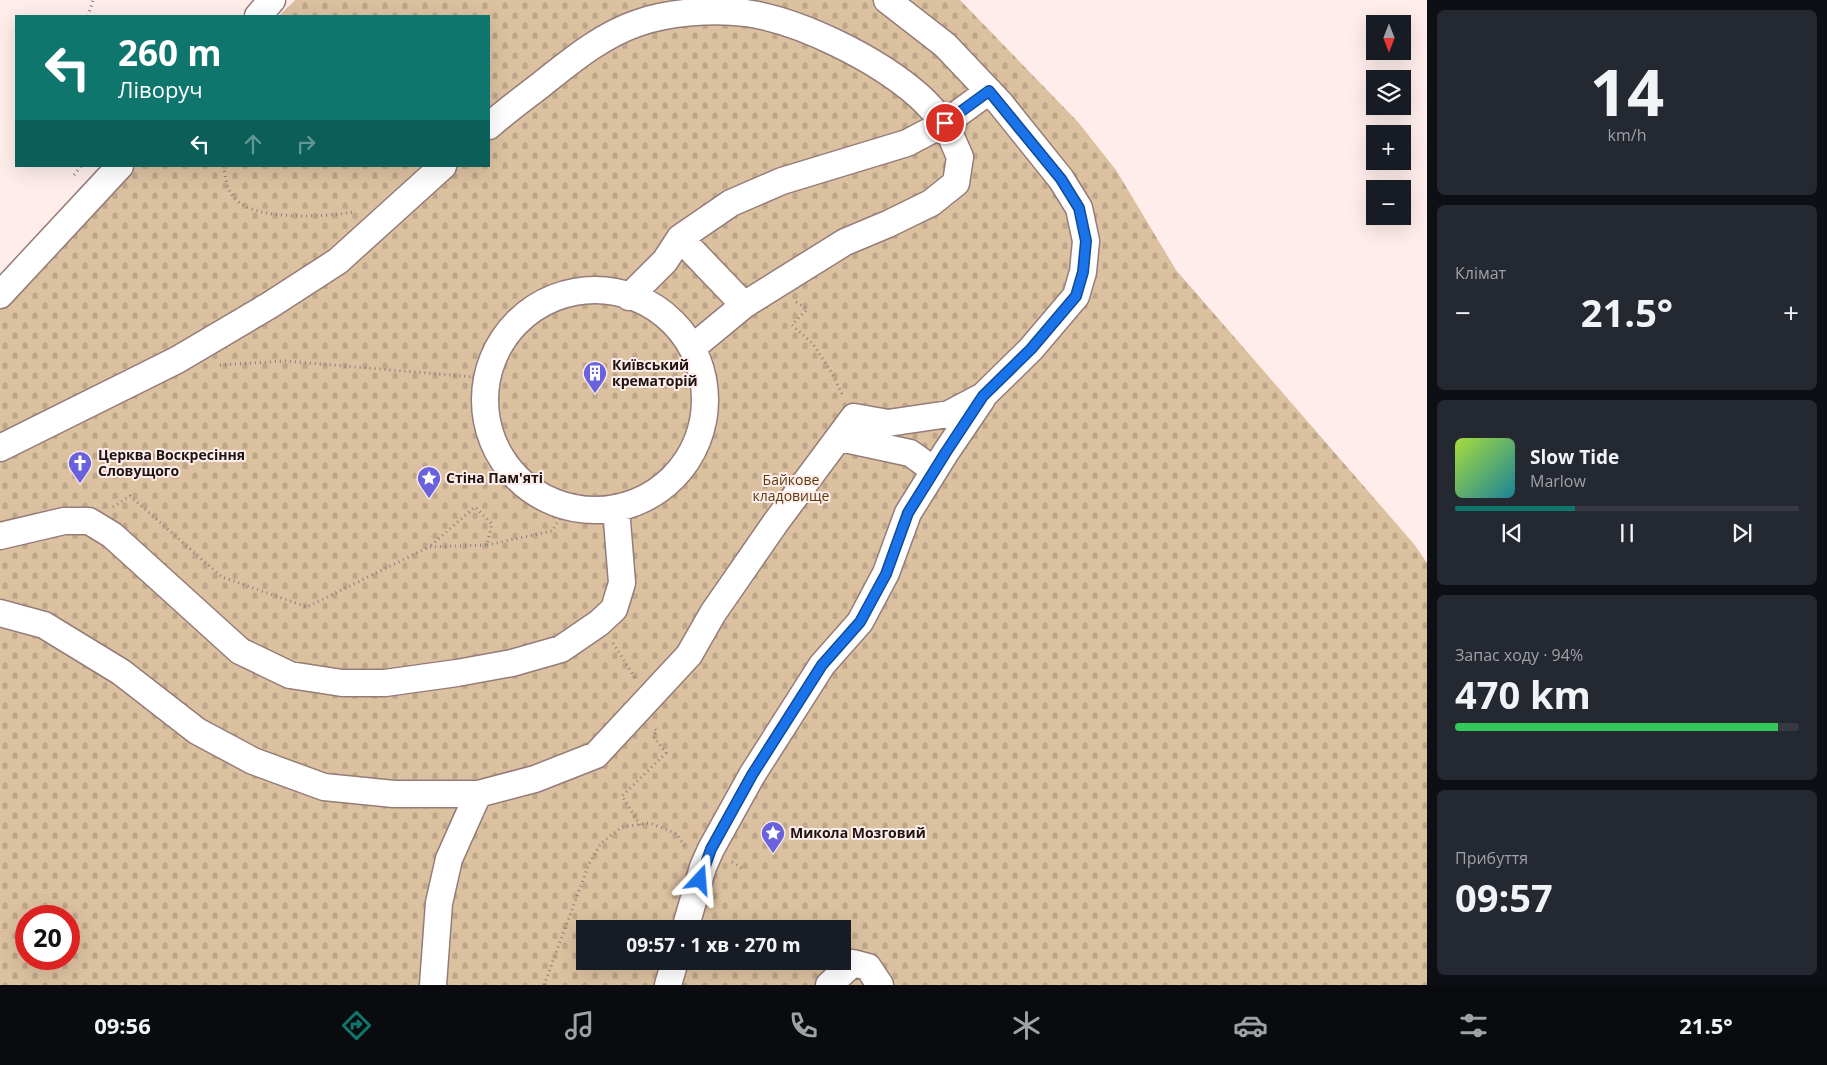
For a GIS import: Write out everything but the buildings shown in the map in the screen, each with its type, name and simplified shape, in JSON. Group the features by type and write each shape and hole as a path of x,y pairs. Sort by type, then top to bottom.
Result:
{"lane":[{"path":"259,15 272,0"},
{"path":"688,920 703,867 711,849 752,775 822,665 860,622 886,574 908,513 934,470 983,396 1031,349 1076,296 1083,272 1086,241 1079,208 1061,179 989,91 945,45 887,0"},
{"path":"490,125 578,55 606,38 637,23 670,15 703,12 746,13 788,23 830,41 858,54 888,73 918,95 945,123 960,157 956,183 931,203 888,224 844,242 744,305 692,348"},
{"path":"629,297 665,261 680,238 731,204 782,182 907,143 945,123 989,91"},
{"path":"0,295 119,167"},
{"path":"0,448 177,360 270,306 338,261 442,167"},
{"path":"680,238 744,305"},
{"path":"578,291 612,291 629,297 644,301 671,321 692,348 703,380 704,414 695,447 675,476 648,497 616,508 591,510 567,507 537,494 518,478 511,472 493,444 485,412 486,378 498,347 518,320 546,301 578,291"},
{"path":"0,613 44,625 121,672 197,730 253,761 324,787 394,794 478,794 535,780 596,755 689,655 713,613 776,522 854,417 888,422 949,414 983,396"},
{"path":"840,438 910,453 934,470"},
{"path":"0,536 64,521 89,521 112,535 240,651 290,675 342,683 386,683 457,673 529,658 561,649 600,623 614,609 622,583 616,508"},
{"path":"433,985 439,903 449,859 478,794"},
{"path":"829,985 853,963 868,967 880,985"},
{"path":"668,985 672,970"}],"path":[{"path":"88,15 92,0"},
{"path":"224,167 226,182 236,199 257,212 308,216 359,210"},
{"path":"792,326 813,344 832,373 843,395"},
{"path":"366,368 486,378"},
{"path":"89,521 130,496 222,577 307,607 429,547 475,507 492,524 487,545"},
{"path":"429,547 487,545 552,532 567,507"},
{"path":"614,644 630,668"},
{"path":"640,825 622,796 666,752 653,736"},
{"path":"544,985 589,864 601,843 622,827 650,823 677,834 689,853"}],"green space":[{"name":"Байкове кладовище","path":"295,0 960,0 1078,122 1116,170 1176,270 1414,544 1427,563 1427,985 0,985 0,310 135,167 490,167 490,15 280,15"}],"place":[{"name":"Київський крематорій","path":"595,394"},
{"name":"Церква Воскресіння Словущого","path":"80,484"},
{"name":"Стіна Пам'яті","path":"429,499"},
{"name":"Микола Мозговий","path":"773,854"}],"route":[{"path":"700,880 703,867 711,849 752,775 822,665 860,622 886,574 908,513 946,452 983,396 1031,349 1076,296 1083,272 1086,241 1079,208 1061,179 989,91 945,123"}]}
